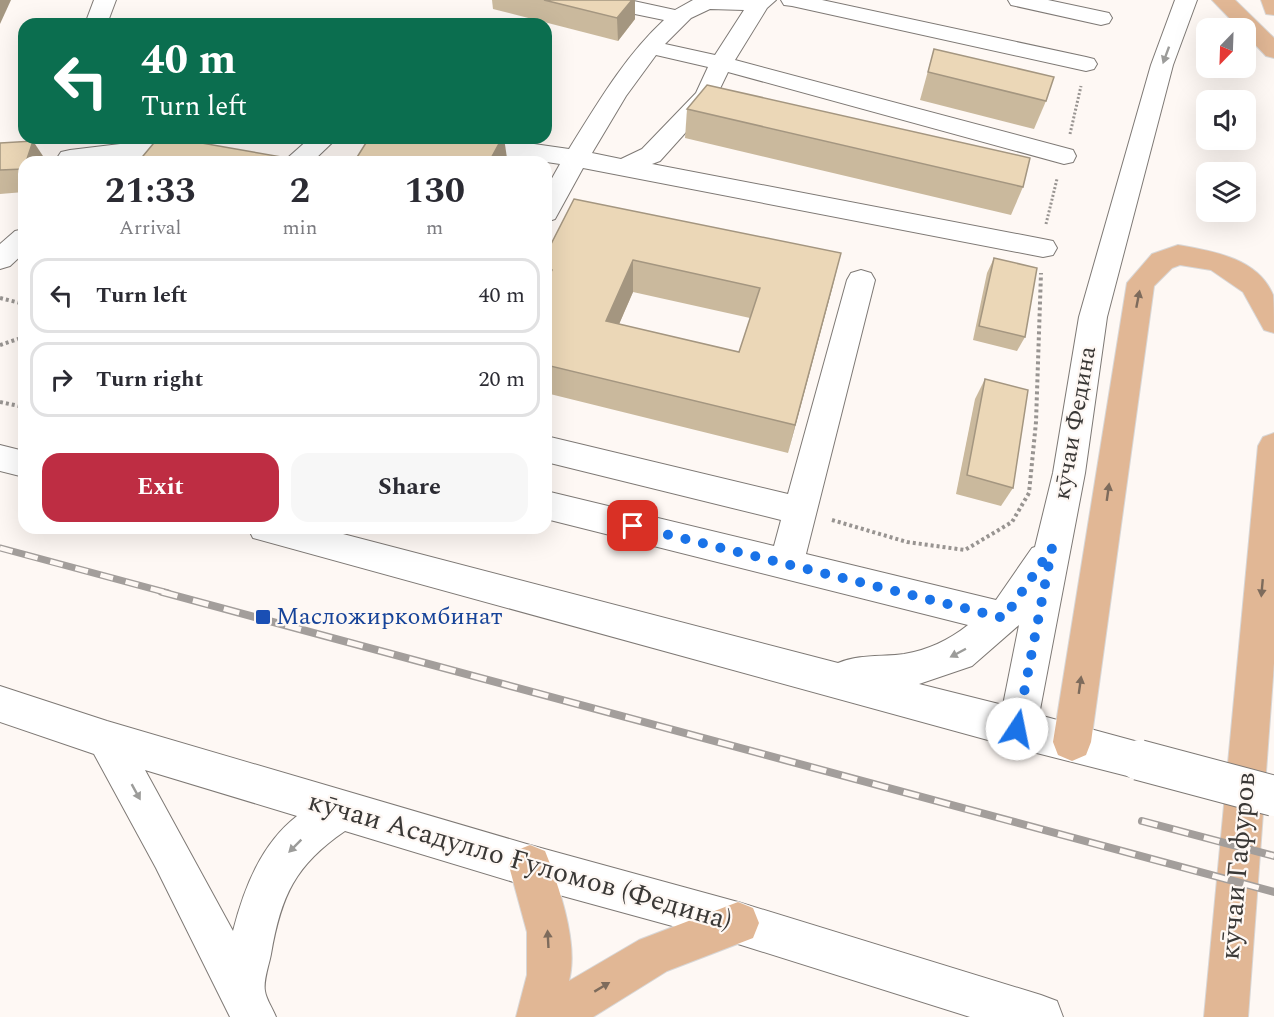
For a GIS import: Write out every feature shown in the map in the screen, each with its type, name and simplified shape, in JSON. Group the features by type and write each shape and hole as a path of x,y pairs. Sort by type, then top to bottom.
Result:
{"main road":[{"path":"1222,0 1274,51"},
{"path":"1272,0 1274,9"},
{"path":"1072,742 1141,283 1162,261 1178,255 1218,262 1253,285 1274,322"},
{"name":"кӯчаи Гафуров","path":"1226,1017 1274,446"},
{"path":"530,866 548,932 549,975 538,1017"},
{"path":"552,1017 654,956 738,923"}],"street":[{"path":"98,18 105,0"},
{"path":"599,0 678,17"},
{"path":"792,0 1086,64"},
{"path":"1019,0 1101,18"},
{"name":"кӯчаи Федина","path":"1017,729 1069,473 1093,317 1162,65 1186,0"},
{"path":"552,202 575,158 649,47 678,17 705,2 762,2"},
{"path":"625,167 651,155 717,99 720,63 762,2"},
{"path":"649,47 720,63 1064,156"},
{"path":"297,156 316,144"},
{"path":"480,144 625,167 1042,248"},
{"path":"71,153 170,146 216,152"},
{"path":"0,259 18,243"},
{"path":"786,564 861,280"},
{"path":"552,450 800,511"},
{"path":"0,458 18,462"},
{"path":"552,506 1004,618"},
{"path":"314,534 363,540 825,677 1274,796"},
{"path":"825,677 905,671 959,654 1004,618 1052,548"},
{"name":"кӯчаи Асадулло Ғуломов (Федина)","path":"0,704 107,740 530,866 738,923 1041,1017"},
{"path":"107,740 248,1005"},
{"path":"248,1005 260,908 280,863 294,845 340,810"}],"path":[{"path":"800,511 907,542 965,550 1012,522 1029,493 1036,422 1042,248 1048,211 1086,64"},
{"path":"0,298 18,302"},
{"path":"0,345 18,339"},
{"path":"0,402 18,406"}],"building":[{"path":"544,0 632,0 617,18"},
{"path":"934,49 1054,77 1046,101 928,72"},
{"path":"707,85 1030,158 1023,187 687,109"},
{"path":"0,143 32,144 28,156 18,156 18,169 0,170"},
{"path":"153,144 207,144 276,156 143,156"},
{"path":"365,144 499,144 492,156 358,156"},
{"path":"574,199 841,253 795,425 552,366 552,242","holes":["633,260 760,288 739,352 606,321"]},
{"path":"994,258 1037,268 1025,337 979,326"},
{"path":"985,379 1028,390 1013,488 967,475"}],"railway":[{"path":"0,548 168,593"},
{"path":"162,592 1274,892"},
{"path":"1142,821 1274,856"}],"place":[{"name":"Масложиркомбинат","path":"263,617"}],"route":[{"path":"633,526 1004,618 1052,548 1017,729"}]}
